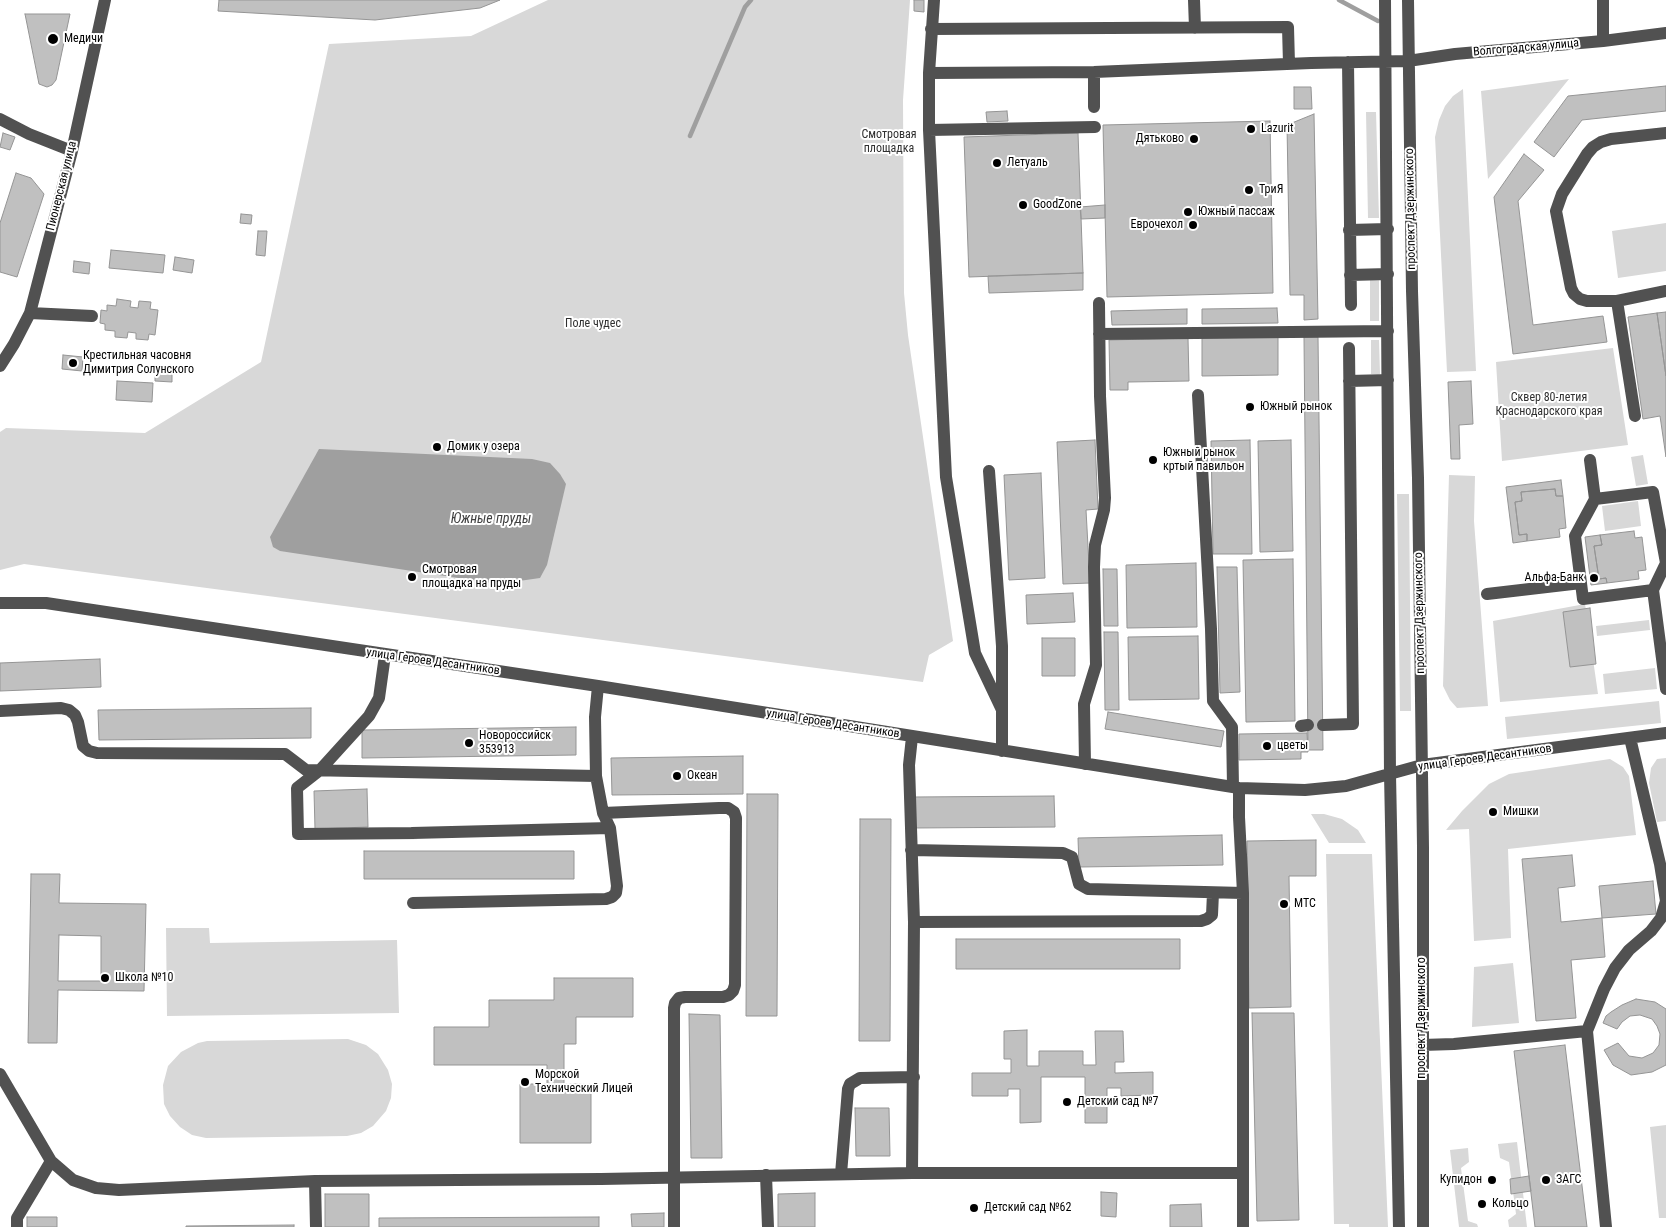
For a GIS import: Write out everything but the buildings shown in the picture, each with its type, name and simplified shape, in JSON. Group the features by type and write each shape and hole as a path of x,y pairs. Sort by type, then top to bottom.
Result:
{"street":[{"name":"Пионерская улица","path":"0,366 30,313 72,151 105,0"},
{"path":"934,0 931,29 928,130 946,477 975,653 1002,710"},
{"path":"1194,0 1195,28"},
{"name":"проспект Дзержинского","path":"1386,0 1390,774 1399,1227"},
{"name":"проспект Дзержинского","path":"1408,0 1422,765 1423,1227"},
{"path":"1603,0 1603,41"},
{"path":"931,29 1288,27 1289,64"},
{"name":"Волгоградская улица","path":"929,73 1094,72 1408,61 1455,54 1603,41 1666,33"},
{"path":"1348,62 1351,305"},
{"path":"1094,72 1094,107"},
{"path":"0,119 29,134 72,151"},
{"path":"928,130 1095,127"},
{"path":"1666,133 1611,139 1593,147 1586,154 1558,202 1556,211 1556,220 1571,288 1580,299 1587,301 1617,301 1666,291"},
{"path":"1349,230 1388,229"},
{"path":"1350,274 1388,274"},
{"path":"1617,301 1635,416"},
{"path":"1085,764 1084,704 1096,665 1095,545 1105,498 1100,396 1099,303"},
{"path":"30,313 92,316"},
{"path":"1100,334 1388,331"},
{"path":"1322,725 1353,724 1348,348"},
{"path":"1349,381 1388,380"},
{"path":"1198,395 1213,700 1232,727 1244,893 1243,1227"},
{"path":"1590,460 1595,499 1575,536 1583,599 1653,590"},
{"path":"989,471 1002,646 1002,751"},
{"path":"1595,499 1653,492 1666,563 1653,590 1666,690"},
{"path":"1487,594 1581,583"},
{"name":"улица Героев Десантников","path":"0,604 46,603 598,686 1236,787 1305,790 1346,786 1422,765 1666,733"},
{"path":"385,655 378,698 370,716 320,770 297,788 298,834 610,828"},
{"path":"413,904 606,899 616,893 617,886 610,828 603,813 596,776 595,717 598,686"},
{"path":"0,711 61,708 69,710 75,715 78,722 83,746 89,751 97,753 285,754 306,770 596,776"},
{"path":"912,737 909,766 914,922 912,1173"},
{"path":"1606,1227 1587,1031 1604,989 1615,968 1629,950 1651,931 1662,918 1666,901 1663,864 1630,738"},
{"path":"603,813 728,808 734,812 736,818 735,985 733,991 723,997 679,998 674,1008 674,1227"},
{"path":"403,832 420,832"},
{"path":"911,850 1063,853 1072,857 1079,884 1088,889 1244,893"},
{"path":"914,922 1201,920 1207,919 1212,915 1213,893"},
{"path":"1422,1045 1454,1044 1587,1031"},
{"path":"0,1074 51,1161 73,1180 96,1188 120,1190 315,1181 674,1178 912,1173 1242,1173"},
{"path":"841,1174 850,1084 860,1078 914,1077"},
{"path":"17,1227 17,1218 51,1161"},
{"path":"766,1176 768,1227"},
{"path":"315,1181 316,1227"}],"green space":[{"name":"Поле чудес","path":"548,0 910,0 903,100 904,293 908,335 953,641 929,655 923,682 24,564 0,570 0,432 6,428 145,433 261,362 329,44 471,36"},
{"path":"1569,79 1488,179 1481,91"},
{"path":"1463,89 1476,371 1447,372 1435,137 1445,106 1453,96"},
{"path":"1366,112 1376,112 1379,218 1368,218"},
{"path":"1666,223 1666,271 1618,278 1612,231"},
{"path":"1370,280 1379,280 1379,321 1370,321"},
{"path":"1371,340 1379,340 1380,374 1371,374"},
{"name":"Сквер 80-летия Краснодарского края","path":"1613,348 1628,445 1502,461 1496,362"},
{"path":"1643,455 1648,484 1636,486 1631,457"},
{"path":"1449,475 1475,476 1474,521 1488,706 1457,708 1450,700 1443,686"},
{"path":"1397,494 1409,494 1411,711 1400,711"},
{"path":"1638,501 1641,526 1605,531 1602,506"},
{"path":"1585,604 1598,694 1500,702 1493,621"},
{"path":"1649,620 1650,630 1597,636 1596,626"},
{"path":"1655,668 1657,689 1605,694 1603,674"},
{"path":"1659,701 1661,723 1507,739 1505,717"},
{"path":"1666,758 1666,821 1657,822 1649,783 1651,768 1657,759"},
{"path":"1610,759 1623,767 1629,776 1636,835 1508,849 1511,938 1474,941 1469,829 1446,830 1489,784 1509,774"},
{"path":"1311,814 1324,814 1342,819 1358,830 1366,843 1329,843"},
{"path":"1326,854 1372,854 1388,1227 1349,1227 1349,1224 1334,1224"},
{"path":"166,928 209,928 210,943 397,940 399,1013 167,1016"},
{"path":"1513,963 1519,1023 1472,1027 1474,967"},
{"path":"348,1039 366,1045 378,1054 388,1070 392,1084 391,1098 386,1111 373,1126 361,1133 347,1136 206,1138 192,1135 180,1127 170,1116 164,1104 163,1085 168,1066 181,1052 198,1043 207,1041"},
{"path":"1666,1125 1666,1218 1659,1218 1650,1127"},
{"path":"1517,1142 1527,1227 1509,1227 1508,1220 1516,1214 1509,1162 1500,1158 1498,1144"},
{"path":"1468,1148 1469,1162 1461,1168 1468,1221 1477,1224 1478,1227 1459,1227 1450,1150"}],"water":[{"name":"Южные пруды","path":"319,449 532,459 550,463 566,484 547,565 540,578 498,584 280,551 273,547 270,537"}],"waterway":[{"path":"690,136 745,7 751,0"},
{"path":"1339,0 1378,21"}],"place":[{"name":"Медичи","path":"53,39"},
{"name":"Lazurit","path":"1251,129"},
{"name":"Дятьково","path":"1194,139"},
{"name":"Летуаль","path":"997,163"},
{"name":"ТриЯ","path":"1249,190"},
{"name":"GoodZone","path":"1023,205"},
{"name":"Южный пассаж","path":"1188,212"},
{"name":"Еврочехол","path":"1193,225"},
{"name":"Крестильная часовня Димитрия Солунского","path":"73,363"},
{"name":"Южный рынок","path":"1250,407"},
{"name":"Домик у озера","path":"437,447"},
{"name":"Южный рынок кртый павильон","path":"1153,460"},
{"name":"Смотровая площадка на пруды","path":"412,577"},
{"name":"Альфа-Банк","path":"1594,578"},
{"name":"Новороссийск 353913","path":"469,743"},
{"name":"цветы","path":"1267,746"},
{"name":"Океан","path":"677,776"},
{"name":"Мишки","path":"1493,812"},
{"name":"МТС","path":"1284,904"},
{"name":"Школа №10","path":"105,978"},
{"name":"Морской Технический Лицей","path":"525,1082"},
{"name":"Детский сад №7","path":"1067,1102"},
{"name":"Купидон","path":"1492,1180"},
{"name":"ЗАГС","path":"1546,1180"},
{"name":"Кольцо","path":"1482,1204"},
{"name":"Детский сад №62","path":"974,1208"}],"park label":[{"name":"Смотровая площадка","path":"889,142"}]}
